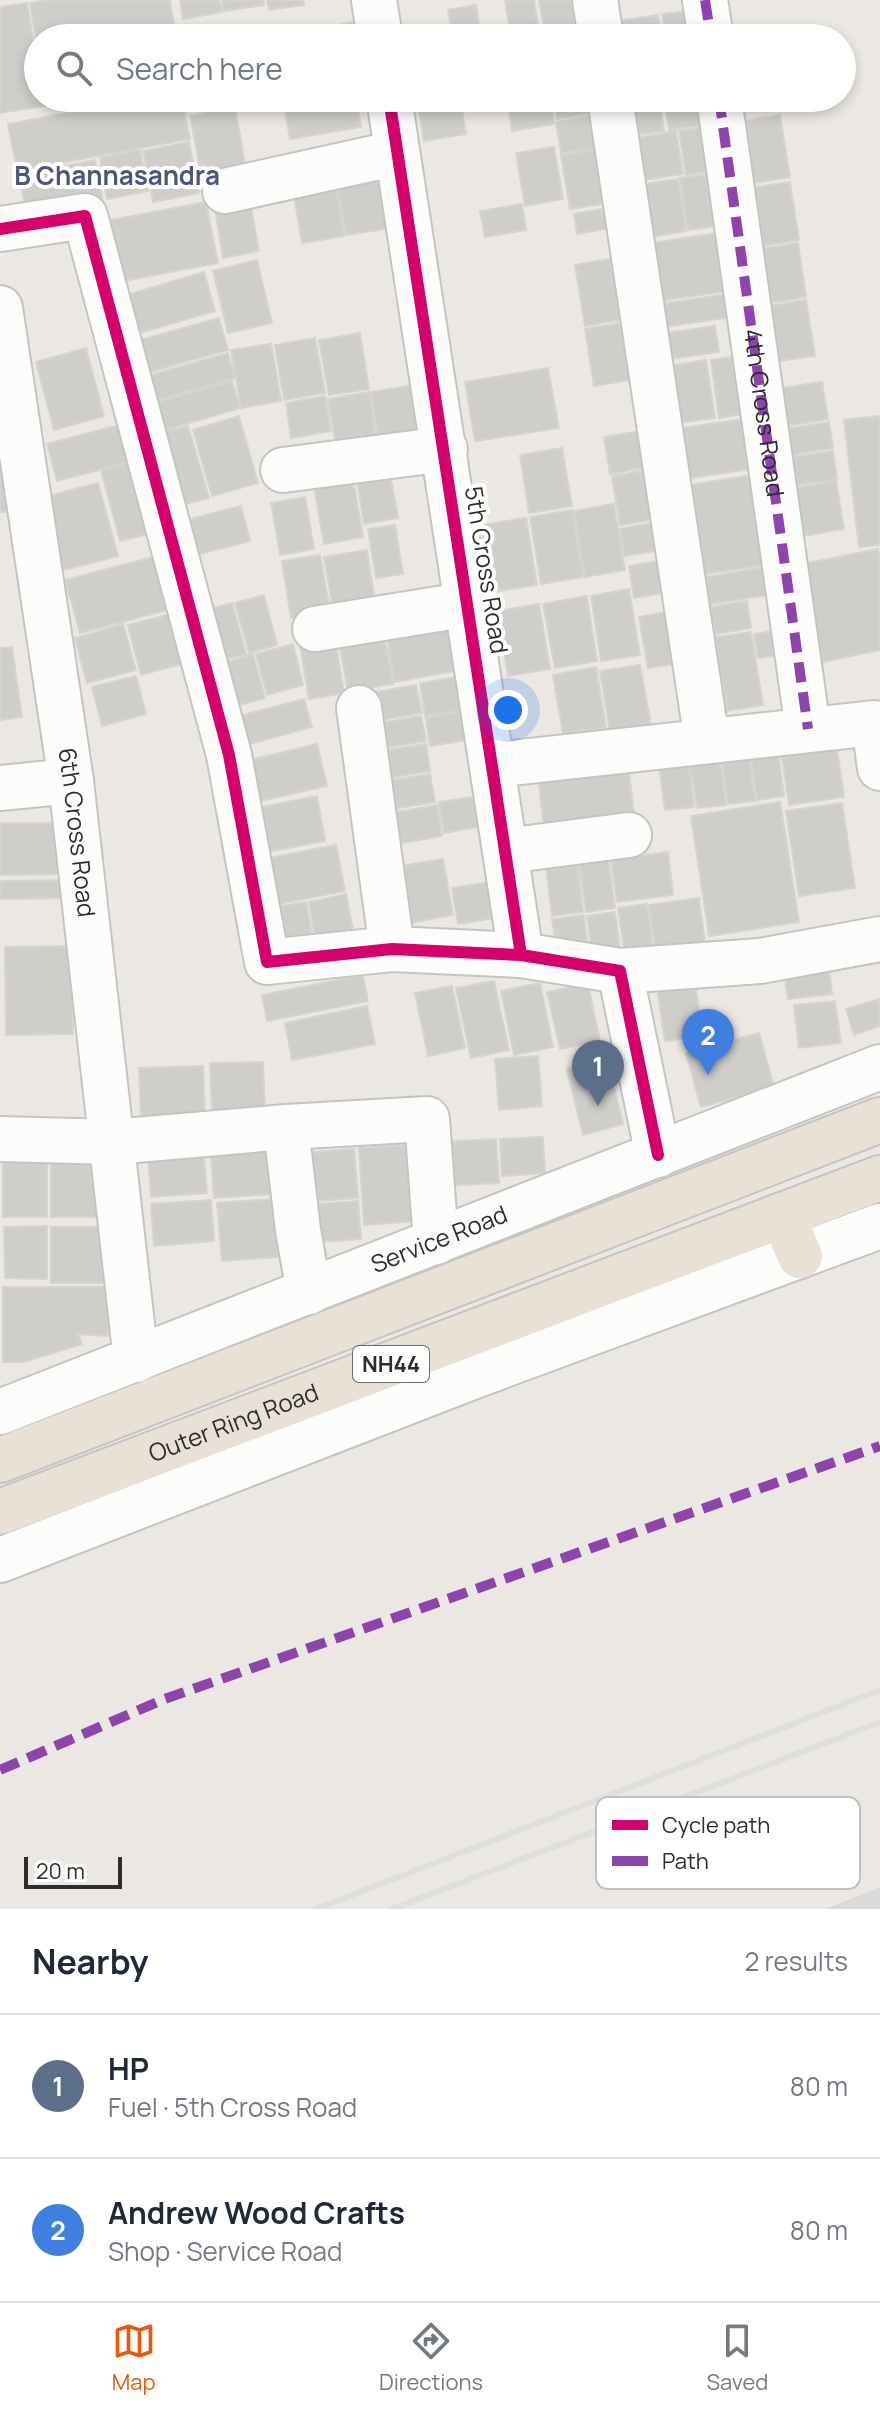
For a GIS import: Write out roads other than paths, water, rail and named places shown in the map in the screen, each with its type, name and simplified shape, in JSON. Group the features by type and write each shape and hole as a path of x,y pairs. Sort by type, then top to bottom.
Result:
{"highway":[{"name":"Outer Ring Road","path":"0,1460 880,1120"},
{"name":"NH44","path":"782,1215 880,1178"},
{"name":"Outer Ring Road","path":"0,1512 782,1215"},
{"path":"782,1215 800,1256"}],"street":[{"path":"374,0 378,24"},
{"path":"595,0 599,24"},
{"path":"705,0 709,24"},
{"name":"5th Cross Road","path":"391,112 521,955"},
{"path":"612,112 707,741"},
{"name":"4th Cross Road","path":"721,112 808,729"},
{"path":"225,191 397,153"},
{"path":"0,229 85,216 229,755 267,962 392,949 521,955 620,971 760,961 880,939"},
{"name":"6th Cross Road","path":"0,308 11,456 71,781 136,1360"},
{"path":"283,470 445,449"},
{"path":"315,629 469,604"},
{"path":"359,708 392,949"},
{"path":"493,765 874,723 880,768"},
{"path":"0,788 71,781"},
{"path":"506,851 629,835"},
{"path":"620,971 658,1155"},
{"name":"Service Road","path":"0,1412 880,1067"},
{"path":"0,1139 113,1142 427,1119 436,1242"},
{"path":"286,1127 309,1292"},
{"path":"0,1560 477,1375 880,1226"}],"railway":[{"path":"604,1797 880,1690"},
{"path":"684,1797 880,1722"},
{"path":"316,1909 596,1800"},
{"path":"392,1909 596,1831"}],"place":[{"name":"Andrew Wood Crafts","path":"708,1075"},
{"name":"HP","path":"598,1106"}],"district":[{"name":"B Channasandra","path":"117,176"}]}
